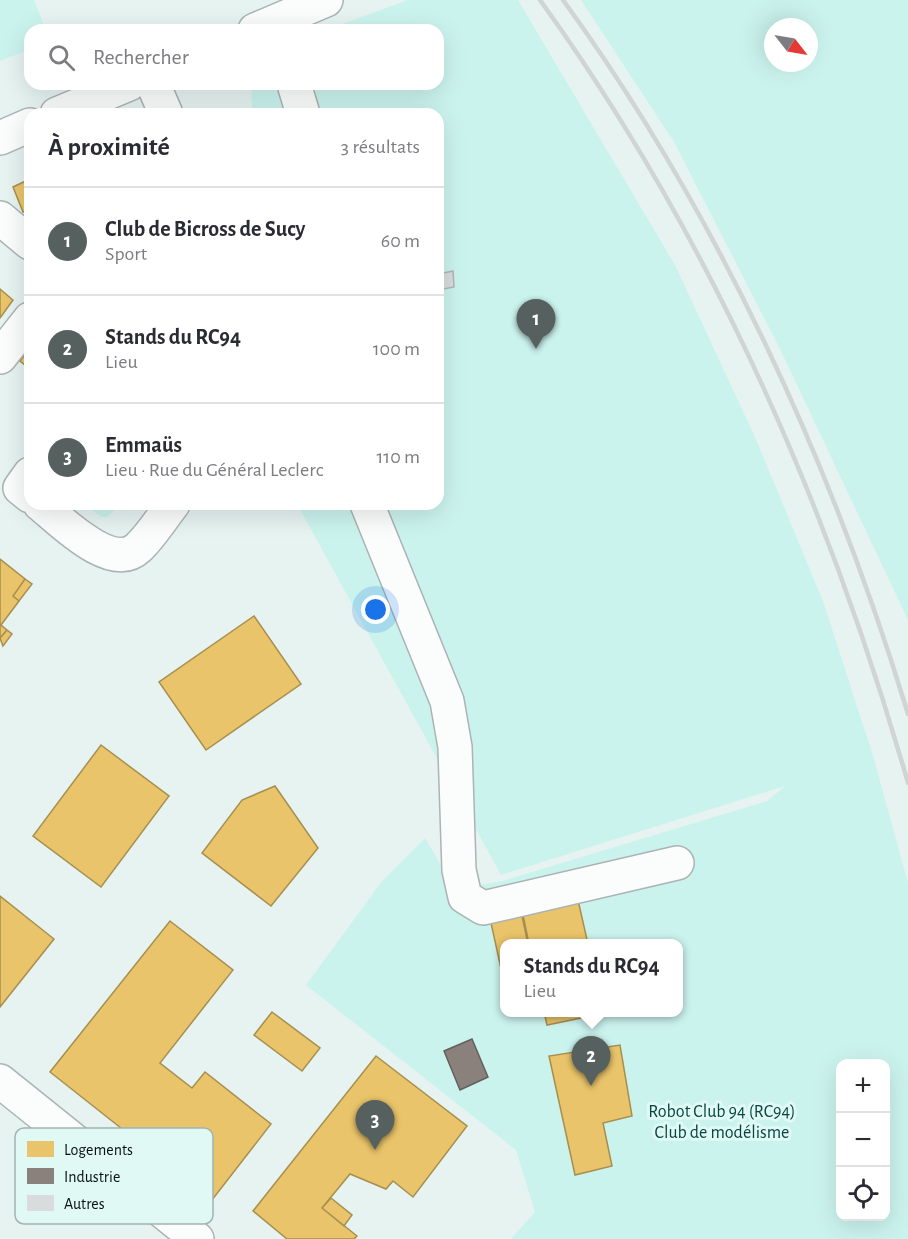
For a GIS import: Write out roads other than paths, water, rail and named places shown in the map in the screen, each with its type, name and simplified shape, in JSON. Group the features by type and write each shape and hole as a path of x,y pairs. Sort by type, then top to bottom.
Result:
{"main road":[{"path":"276,24 326,0"},
{"path":"71,108 115,90"},
{"path":"156,90 163,108"},
{"path":"296,90 301,108"},
{"path":"0,138 24,128"},
{"path":"0,218 24,238"},
{"path":"0,357 24,327"},
{"path":"47,510 87,542 106,553 122,554 137,550 168,510"},
{"path":"369,510 447,701 455,747 459,870 465,897 483,908 677,863"},
{"path":"0,1081 59,1128"},
{"path":"178,1224 197,1239"}],"railway":[{"path":"540,0 601,90 658,183 710,278 758,375 841,576 908,783"},
{"path":"563,0 619,81 671,166 720,253 765,343 844,527 878,620 908,714"}],"place":[{"name":"Club de Bicross de Sucy","path":"536,349"},
{"name":"Stands du RC94","path":"591,1086"},
{"name":"Emmaüs","path":"375,1150"}],"park label":[{"name":"Robot Club 94 (RC94) Club de modélisme","path":"722,1121"}]}
